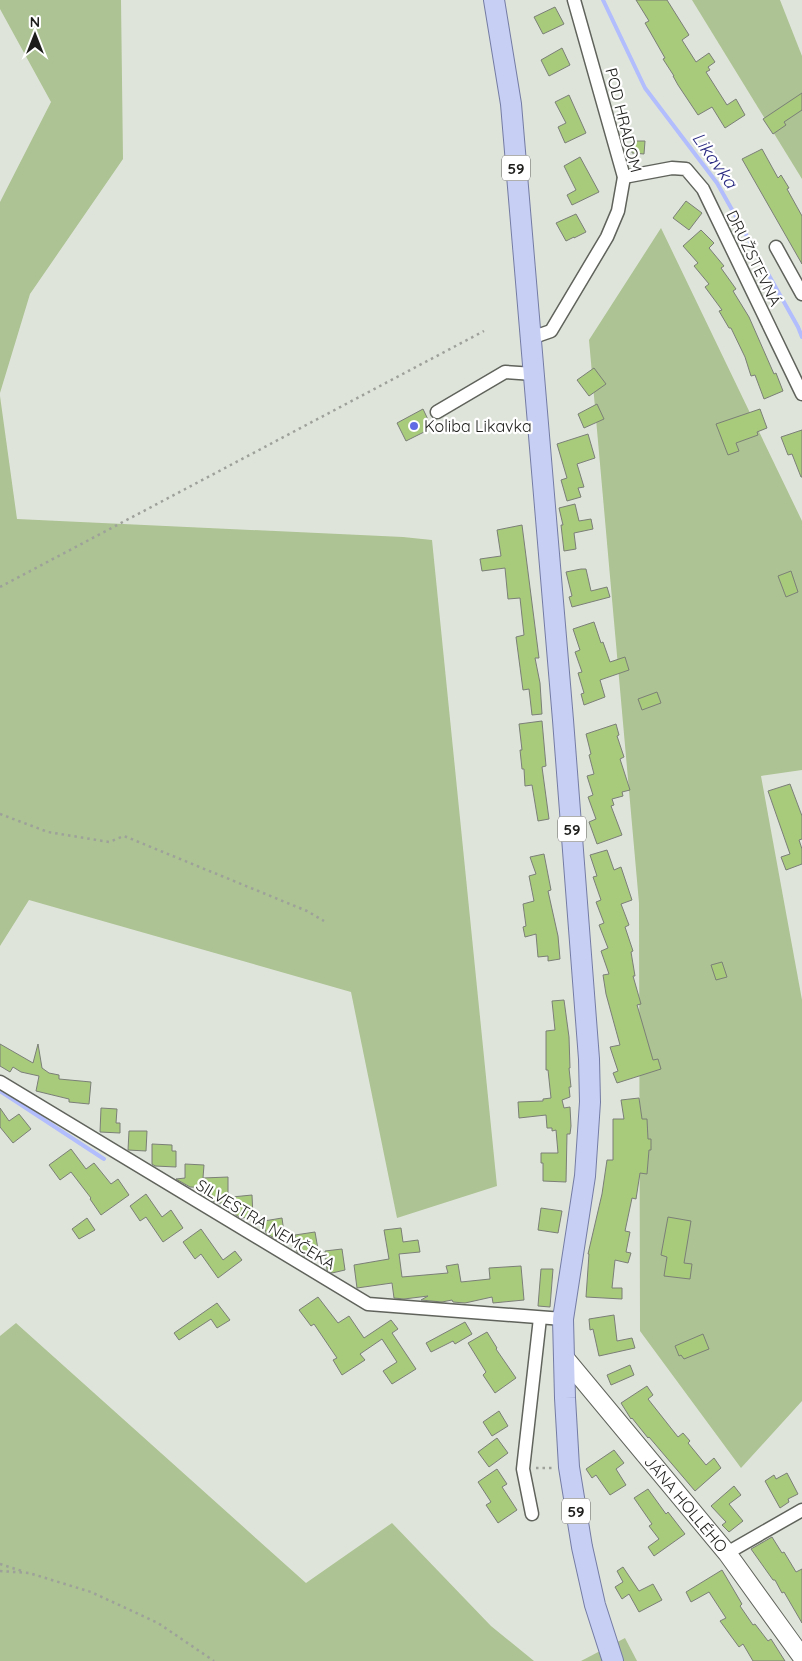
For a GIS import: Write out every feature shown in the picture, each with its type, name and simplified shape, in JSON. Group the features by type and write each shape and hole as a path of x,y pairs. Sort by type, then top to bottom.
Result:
{"main road":[{"name":"59","path":"494,0 510,104 566,759 590,1067 589,1127 585,1176 563,1319 569,1467 580,1538 595,1605 613,1661"}],"street":[{"name":"POD HRADOM","path":"530,338 552,331 602,246 618,211 624,177 574,0"},
{"name":"DRUŽSTEVNÁ","path":"624,177 672,168 686,169 703,189 802,394"},
{"path":"776,247 802,294"},
{"path":"437,412 505,372 534,374"},
{"name":"SILVESTRA NEMČEKA","path":"0,1082 368,1304 563,1319"},
{"path":"532,1514 523,1469 540,1318"},
{"name":"JÁNA HOLLÉHO","path":"564,1357 727,1553 802,1657"},
{"path":"727,1553 802,1510"}],"path":[{"path":"0,587 484,331"},
{"path":"0,814 48,832 109,842 124,836 308,911 324,921"},
{"path":"523,1469 569,1467"},
{"path":"0,1564 92,1592 158,1623 214,1661"},
{"path":"0,1571 28,1573"}],"green space":[{"path":"0,0 121,0 123,159 30,294 0,393 0,202 51,102 0,9"},
{"path":"692,0 780,0 802,56 802,179"},
{"path":"661,228 802,521 802,770 761,776 802,1000 802,1401 741,1468 640,1331 639,903 589,340"},
{"path":"0,396 17,519 403,537 432,540 497,1186 397,1218 351,992 29,900 0,946"},
{"path":"16,1323 306,1583 392,1523 491,1626 534,1661 0,1661 0,1336"},
{"path":"625,1638 637,1661 581,1661"}],"building":[{"path":"636,0 667,0 689,35 682,40 696,62 709,53 715,62 708,67 710,70 706,72 727,105 736,99 745,115 725,128 712,107 698,115 663,59 665,58 645,23 649,21"},
{"path":"555,7 564,24 543,34 534,17"},
{"path":"562,48 570,65 549,76 541,60"},
{"path":"802,93 802,110 784,122 786,125 773,134 763,119"},
{"path":"569,95 586,133 565,143 558,127 566,123 555,102"},
{"path":"632,141 645,141 644,154 632,153"},
{"path":"762,149 778,178 781,175 789,188 787,189 802,216 802,264 742,159"},
{"path":"580,157 599,192 572,205 567,195 576,190 564,166"},
{"path":"686,201 702,213 689,230 673,218"},
{"path":"576,214 586,232 566,241 556,223"},
{"path":"701,230 714,243 709,248 724,266 721,268 736,289 733,291 749,317 783,391 764,399 755,375 751,376 745,357 731,328 729,328 719,311 722,310 705,287 709,284 694,266 698,263 683,246"},
{"path":"594,368 606,384 589,396 577,380"},
{"path":"597,404 604,419 584,428 578,414"},
{"name":"Koliba Likavka","path":"423,409 432,428 406,441 397,423"},
{"path":"760,409 767,428 757,432 758,435 736,443 739,451 728,455 716,424"},
{"path":"802,430 801,477 792,454 788,455 781,437"},
{"path":"588,434 595,458 577,464 584,487 578,488 581,497 567,501 561,480 567,478 557,444"},
{"path":"575,504 579,521 591,519 593,529 574,533 576,549 564,551 561,525 563,525 559,508"},
{"path":"522,525 539,658 535,658 540,683 542,714 532,715 529,689 523,690 516,637 524,635 520,598 508,599 505,568 482,571 480,559 501,556 497,530"},
{"path":"586,569 591,591 607,587 610,597 572,607 569,597 572,596 566,572"},
{"path":"791,571 798,592 786,597 778,576"},
{"path":"594,622 610,662 625,657 629,670 600,680 605,697 584,705 581,694 584,693 578,673 582,672 575,652 580,650 573,629"},
{"path":"657,692 661,703 642,710 638,699"},
{"path":"542,721 546,766 542,767 549,819 538,821 532,785 525,786 520,750 522,750 519,724"},
{"path":"616,724 619,735 617,736 624,757 620,759 630,790 622,792 623,796 612,799 614,805 611,806 622,835 597,844 589,822 596,819 588,797 593,795 587,776 594,774 586,734"},
{"path":"790,784 802,816 802,839 799,840 802,849 802,864 786,870 781,857 790,854 768,791"},
{"path":"607,850 614,870 621,867 632,900 621,904 629,925 625,927 633,951 631,952 635,976 633,976 641,1004 637,1005 653,1060 658,1059 661,1069 617,1083 613,1073 618,1071 610,1047 620,1045 606,994 603,975 609,974 601,951 608,948 599,925 604,923 596,902 601,900 593,877 597,876 590,855"},
{"path":"544,854 551,890 548,891 558,936 560,959 548,961 548,956 538,957 536,934 525,937 523,927 526,926 523,904 534,901 529,876 536,874 530,857"},
{"path":"722,962 727,977 716,980 711,965"},
{"path":"564,1000 569,1037 571,1087 569,1087 570,1097 562,1100 564,1108 570,1107 571,1126 570,1134 567,1134 566,1182 543,1181 541,1153 558,1153 556,1130 552,1131 552,1128 547,1128 546,1115 519,1118 518,1102 543,1101 543,1099 551,1098 548,1070 546,1070 546,1031 555,1030 552,1001"},
{"path":"0,1044 33,1063 38,1044 42,1068 49,1073 59,1075 59,1079 91,1082 89,1104 69,1102 69,1099 36,1091 39,1076 21,1072 13,1067 10,1072 0,1066"},
{"path":"639,1098 642,1119 647,1119 648,1139 651,1139 651,1150 649,1150 647,1174 640,1173 636,1199 632,1198 625,1231 630,1232 626,1252 631,1253 628,1263 615,1260 612,1288 622,1288 622,1299 586,1297 588,1254 602,1194 607,1160 613,1160 613,1119 624,1119 621,1100"},
{"path":"0,1108 9,1121 19,1114 31,1129 13,1143 0,1127"},
{"path":"101,1108 117,1109 116,1123 120,1123 120,1133 100,1132"},
{"path":"129,1131 147,1131 146,1151 128,1150"},
{"path":"152,1144 172,1145 172,1151 176,1151 176,1167 155,1166 152,1164"},
{"path":"71,1149 86,1169 94,1163 111,1184 118,1179 129,1195 101,1215 91,1198 71,1172 60,1180 49,1165"},
{"path":"185,1164 204,1165 203,1178 228,1177 228,1203 217,1203 211,1200 211,1188 190,1187 176,1179 185,1178"},
{"path":"146,1194 162,1217 171,1210 183,1228 163,1242 146,1217 140,1221 130,1206"},
{"path":"252,1195 253,1217 241,1218 233,1213 232,1197"},
{"path":"541,1208 562,1211 558,1233 538,1230"},
{"path":"668,1217 691,1221 684,1263 692,1264 690,1279 664,1276 667,1257 661,1255"},
{"path":"87,1218 95,1230 79,1239 72,1229"},
{"path":"282,1218 285,1240 279,1241 266,1233 264,1221"},
{"path":"401,1228 403,1242 418,1240 420,1252 399,1254 402,1277 448,1273 446,1266 458,1264 461,1282 490,1279 489,1268 521,1266 524,1300 493,1303 492,1297 465,1303 453,1302 452,1300 442,1302 421,1300 428,1296 404,1299 394,1298 392,1283 357,1288 354,1265 389,1259 384,1230"},
{"path":"201,1229 223,1260 235,1251 242,1260 218,1278 201,1254 195,1259 183,1242"},
{"path":"315,1232 319,1255 306,1257 297,1252 295,1235"},
{"path":"342,1249 345,1270 332,1273 327,1270 325,1251"},
{"path":"541,1269 553,1269 550,1307 538,1306"},
{"path":"318,1297 338,1323 349,1316 364,1338 391,1320 398,1329 392,1333 416,1369 392,1384 383,1371 397,1362 382,1339 360,1354 365,1360 342,1375 333,1360 337,1358 314,1324 311,1326 299,1310"},
{"path":"217,1303 230,1320 217,1328 211,1319 179,1340 174,1333"},
{"path":"614,1315 617,1341 632,1338 635,1348 599,1356 593,1329 590,1330 589,1319"},
{"path":"465,1322 472,1334 455,1344 453,1341 431,1352 426,1343"},
{"path":"487,1332 516,1378 495,1393 483,1375 486,1372 468,1343"},
{"path":"703,1334 709,1349 684,1359 681,1355 679,1356 675,1346"},
{"path":"630,1365 634,1375 611,1385 607,1375"},
{"path":"647,1386 653,1395 648,1399 678,1437 683,1433 690,1441 688,1443 706,1465 714,1458 721,1468 695,1491 631,1419 621,1403"},
{"path":"499,1411 508,1426 492,1436 483,1422"},
{"path":"497,1438 508,1453 489,1467 478,1452"},
{"path":"614,1450 624,1463 616,1469 626,1485 610,1495 596,1475 592,1478 586,1469"},
{"path":"497,1469 507,1484 502,1487 517,1510 498,1523 486,1505 491,1502 478,1482"},
{"path":"787,1473 798,1494 788,1499 789,1502 780,1508 765,1481 774,1475 776,1479"},
{"path":"734,1486 741,1495 729,1504 743,1521 729,1532 722,1525 726,1522 711,1506"},
{"path":"648,1489 666,1514 668,1512 685,1534 654,1556 648,1547 659,1539 649,1526 652,1524 634,1498"},
{"path":"772,1537 796,1572 802,1569 802,1623 784,1592 782,1593 775,1580 773,1580 751,1549"},
{"path":"623,1567 639,1591 653,1584 662,1600 639,1612 629,1594 622,1599 615,1587 623,1582 617,1571"},
{"path":"722,1570 742,1604 740,1606 753,1625 755,1624 768,1641 771,1639 785,1661 753,1661 743,1644 739,1647 720,1621 726,1618 709,1592 691,1602 686,1592"}],"waterway":[{"name":"Likavka","path":"603,0 645,88 717,183 802,337"},
{"path":"0,1091 104,1159"}],"place":[{"name":"Koliba Likavka","path":"414,426"}]}
